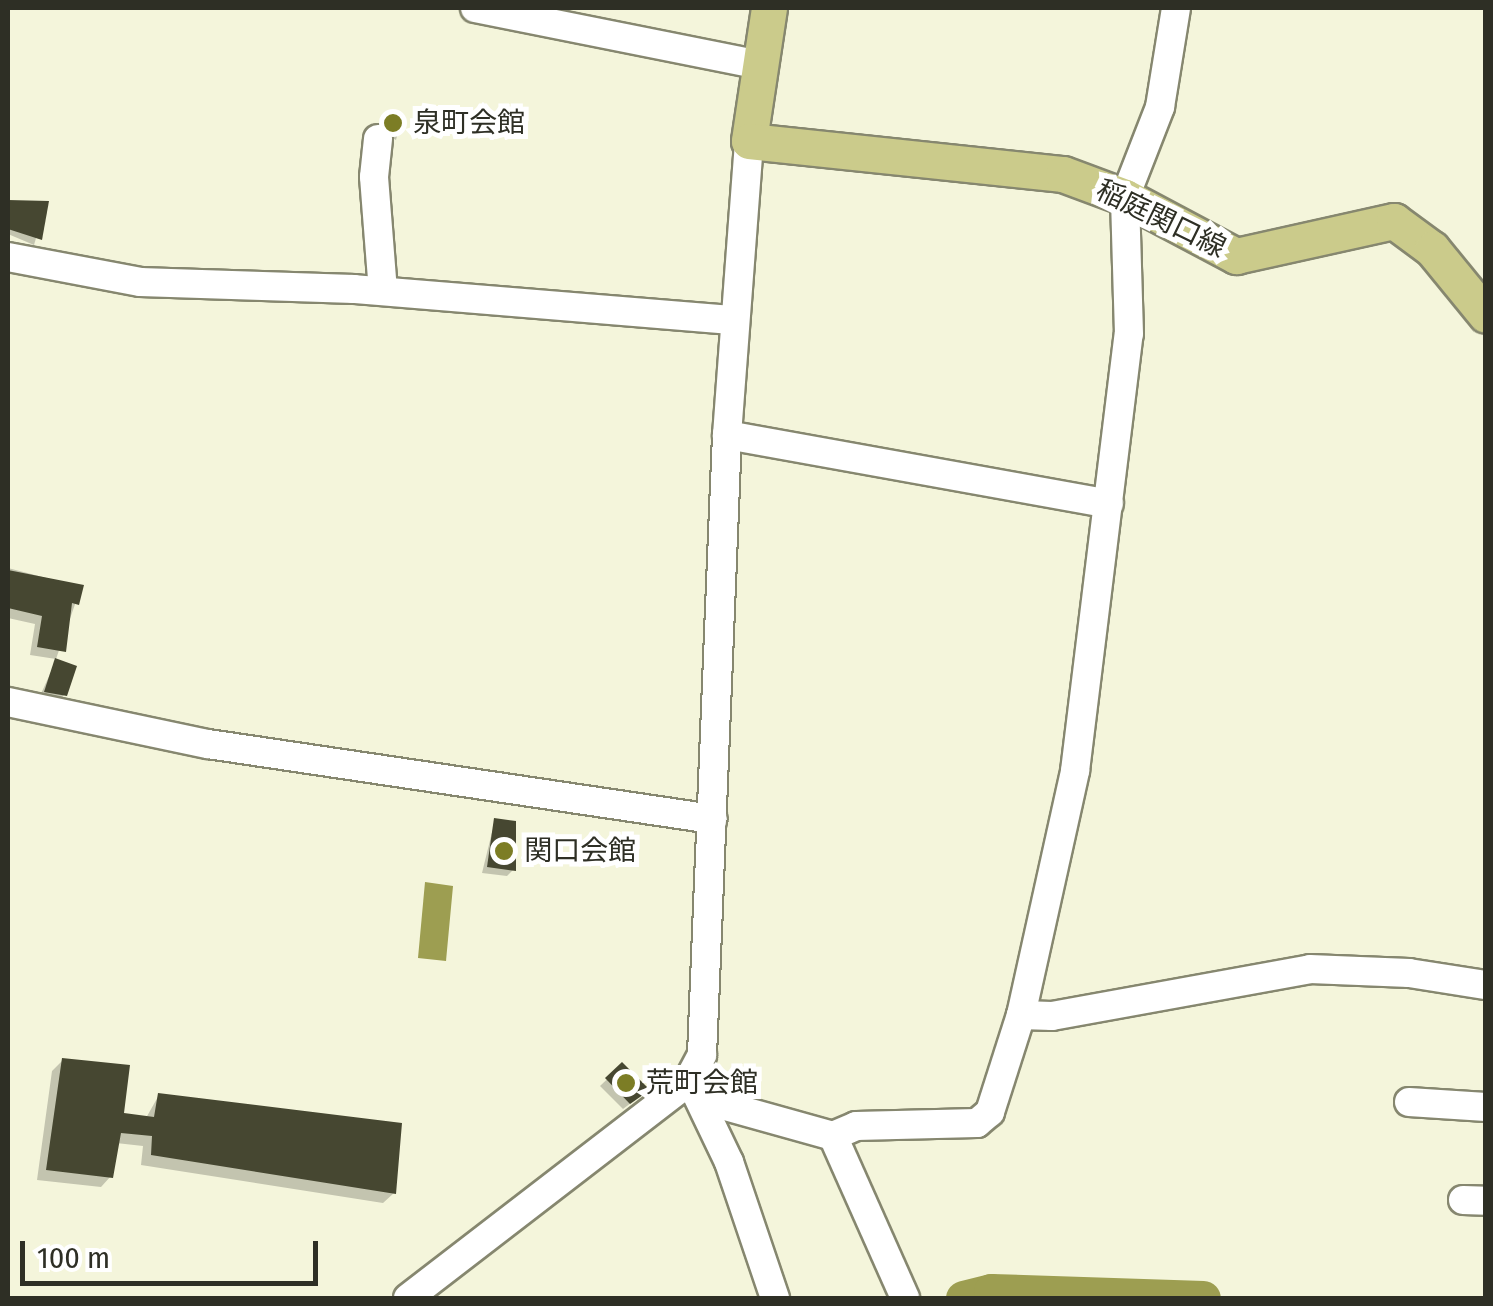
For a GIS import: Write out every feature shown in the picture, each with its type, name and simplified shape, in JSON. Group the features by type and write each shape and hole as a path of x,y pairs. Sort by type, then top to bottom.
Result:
{"main road":[{"path":"749,142 770,8"},
{"name":"稲庭関口線","path":"749,142 1063,174 1125,197 1236,256 1394,221 1432,249 1486,315"}],"street":[{"path":"475,8 760,66"},
{"path":"695,1091 833,1136 856,1126 977,1123 990,1112 1020,1015 1075,771 1129,334 1125,197 1160,107 1176,8"},
{"path":"378,140 374,177 384,291"},
{"path":"749,142 727,435 702,1054 695,1091 776,1298"},
{"path":"8,257 140,282 384,291 734,320"},
{"path":"727,435 1109,504"},
{"path":"8,702 208,744 712,819"},
{"path":"1020,1015 1052,1016 1310,969 1410,973 1486,985"},
{"path":"408,1298 695,1091"},
{"path":"1409,1102 1486,1107"},
{"path":"833,1136 905,1298"}],"shaded area":[{"path":"425,882 453,886 446,961 418,958"}],"building":[{"name":"泉町会館","path":"391,111 399,111 406,122 399,133 391,133 384,126 384,118"},
{"path":"8,200 49,201 42,240 8,229"},
{"path":"8,570 84,585 79,605 72,603 66,652 37,647 42,616 8,608"},
{"path":"55,658 77,666 67,696 44,692"},
{"name":"関口会館","path":"494,818 516,821 516,871 487,867"},
{"path":"62,1058 130,1065 124,1113 154,1117 158,1093 402,1123 396,1194 151,1155 152,1136 121,1133 113,1178 46,1170"},
{"name":"荒町会館","path":"622,1062 650,1090 630,1104 605,1078"}],"waterway":[{"path":"963,1298 991,1291 1203,1298"}],"place":[{"name":"泉町会館","path":"393,123"},
{"name":"関口会館","path":"504,851"},
{"name":"荒町会館","path":"626,1083"}]}
